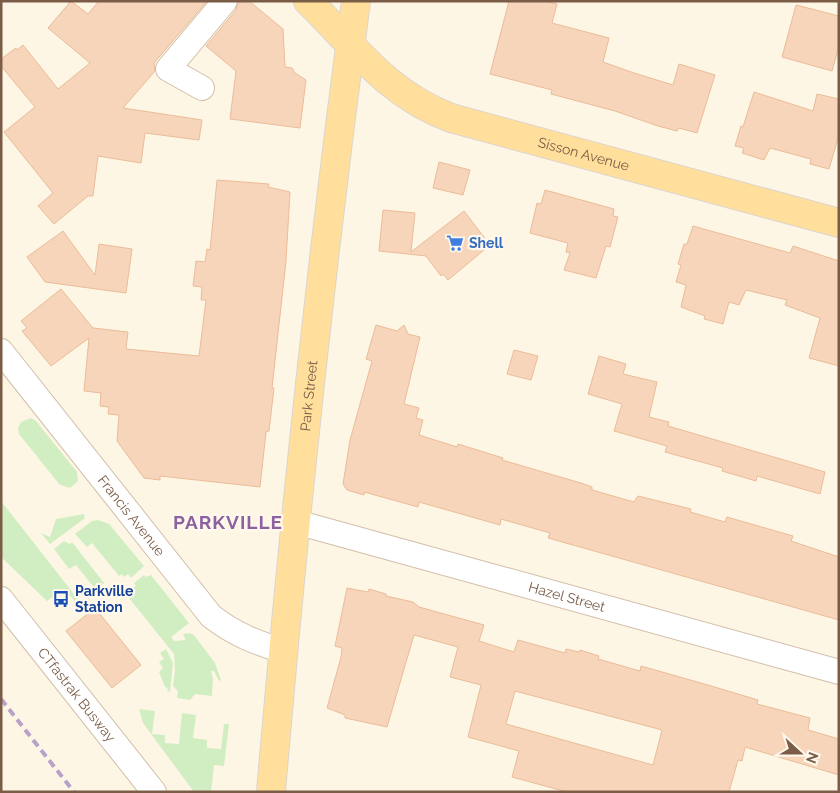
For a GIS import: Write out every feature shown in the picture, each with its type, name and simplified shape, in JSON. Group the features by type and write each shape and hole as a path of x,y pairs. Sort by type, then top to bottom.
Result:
{"main road":[{"name":"Sisson Avenue","path":"308,1 379,74 409,99 451,118 839,223"},
{"name":"Park Street","path":"271,792 296,522 356,1"}],"street":[{"path":"202,88 168,69 225,1"},
{"name":"Francis Avenue","path":"1,352 212,616 232,632 257,644 284,651"},
{"name":"Hazel Street","path":"296,522 839,672"},
{"name":"CTfastrak Busway","path":"1,599 154,792"}],"green space":[{"path":"31,418 36,421 77,472 78,481 70,488 60,485 19,434 18,428 21,422"},
{"path":"1,501 81,603 78,605 64,589 47,601 1,557"},
{"path":"84,514 85,518 50,544 41,533 50,537 56,519"},
{"path":"98,520 109,524 144,566 131,578 128,574 124,577 122,574 119,576 92,543 87,547 75,534 92,521"},
{"path":"64,541 70,544 72,542 104,583 96,590 76,565 69,569 54,549"},
{"path":"144,575 146,577 151,575 189,623 171,637 174,641 186,640 183,635 186,633 193,634 215,663 221,680 219,681 214,671 211,671 213,679 212,696 195,694 190,700 177,698 178,691 173,686 174,654 125,593 122,593 136,586 134,583"},
{"path":"166,649 173,663 170,692 167,691 168,688 165,687 159,672 163,668 159,662 164,659 160,653"},
{"path":"139,709 155,711 152,734 165,735 165,743 179,744 182,713 196,715 193,738 207,740 207,748 221,749 224,724 229,724 224,766 214,765 211,792 194,792 143,723"}],"building":[{"path":"71,1 88,14 99,1 207,1 154,63 155,71 123,108 202,120 199,140 145,133 141,163 98,156 93,196 88,196 54,224 38,206 53,193 4,132 35,107 1,66 1,59 23,45 58,89 90,63 48,28"},
{"path":"238,1 249,1 283,29 285,67 292,68 295,73 306,80 300,128 230,119 236,71 206,46 236,10"},
{"path":"509,1 545,1 557,4 552,23 609,38 603,62 673,85 679,64 715,75 697,133 679,128 677,131 658,126 615,111 551,94 552,90 490,74"},
{"path":"796,5 839,16 839,46 832,71 782,57"},
{"path":"754,92 813,111 817,94 839,99 839,135 829,169 810,164 811,159 770,148 764,160 742,153 744,148 735,146"},
{"path":"439,162 470,170 463,195 433,188"},
{"path":"217,180 269,184 268,187 290,192 286,261 272,388 274,388 269,431 266,432 260,487 160,476 160,480 144,478 117,441 119,415 108,414 109,407 100,406 101,393 84,391 89,338 51,366 22,331 27,328 21,321 61,289 93,328 128,332 126,349 199,356 206,300 201,300 202,287 193,286 196,261 205,262 207,249 210,250"},
{"path":"545,190 614,209 613,216 618,217 610,247 606,246 596,278 564,270 570,253 566,252 568,243 530,233 537,203 541,204"},
{"name":"Shell","path":"383,210 415,213 411,252 464,211 490,245 448,280 443,274 441,276 426,256 379,251"},
{"path":"693,226 790,253 793,246 839,261 839,366 809,358 820,318 785,305 787,300 746,290 739,305 729,302 723,324 704,319 705,316 681,307 686,285 676,282 681,265 678,264 684,244 687,244"},
{"path":"63,231 95,275 99,244 132,249 126,293 45,282 27,257"},
{"path":"376,325 397,331 404,325 408,334 420,337 404,404 419,408 416,418 423,420 419,435 457,447 458,444 503,458 502,460 581,483 592,487 592,490 634,502 638,496 691,509 690,512 725,522 727,517 793,536 791,541 839,557 839,620 548,538 550,533 501,519 500,525 419,502 418,507 364,492 364,495 347,490 343,484 350,440 372,361 366,359"},
{"path":"514,350 538,356 531,380 507,374"},
{"path":"599,356 626,364 623,374 657,382 649,417 669,422 668,426 825,472 820,494 757,476 756,481 722,471 723,468 665,452 667,446 614,431 622,404 588,394"},
{"path":"347,588 368,592 369,589 386,594 386,596 413,602 419,607 484,625 479,641 514,652 518,640 565,653 566,649 579,652 580,650 599,656 598,659 640,671 641,666 758,700 757,704 810,718 808,730 839,739 839,775 745,747 742,761 738,760 729,792 567,792 512,777 519,751 468,737 481,685 450,677 458,647 414,635 387,727 345,718 345,715 327,708 341,657 342,648 335,646","holes":["515,691 662,730 653,765 506,724"]},
{"path":"95,608 141,665 112,688 66,631"}],"railway":[{"path":"1,699 74,792"}],"place":[{"name":"Shell","path":"455,243"},
{"name":"Parkville Station","path":"61,599"}],"district":[{"name":"PARKVILLE","path":"228,522"}]}
